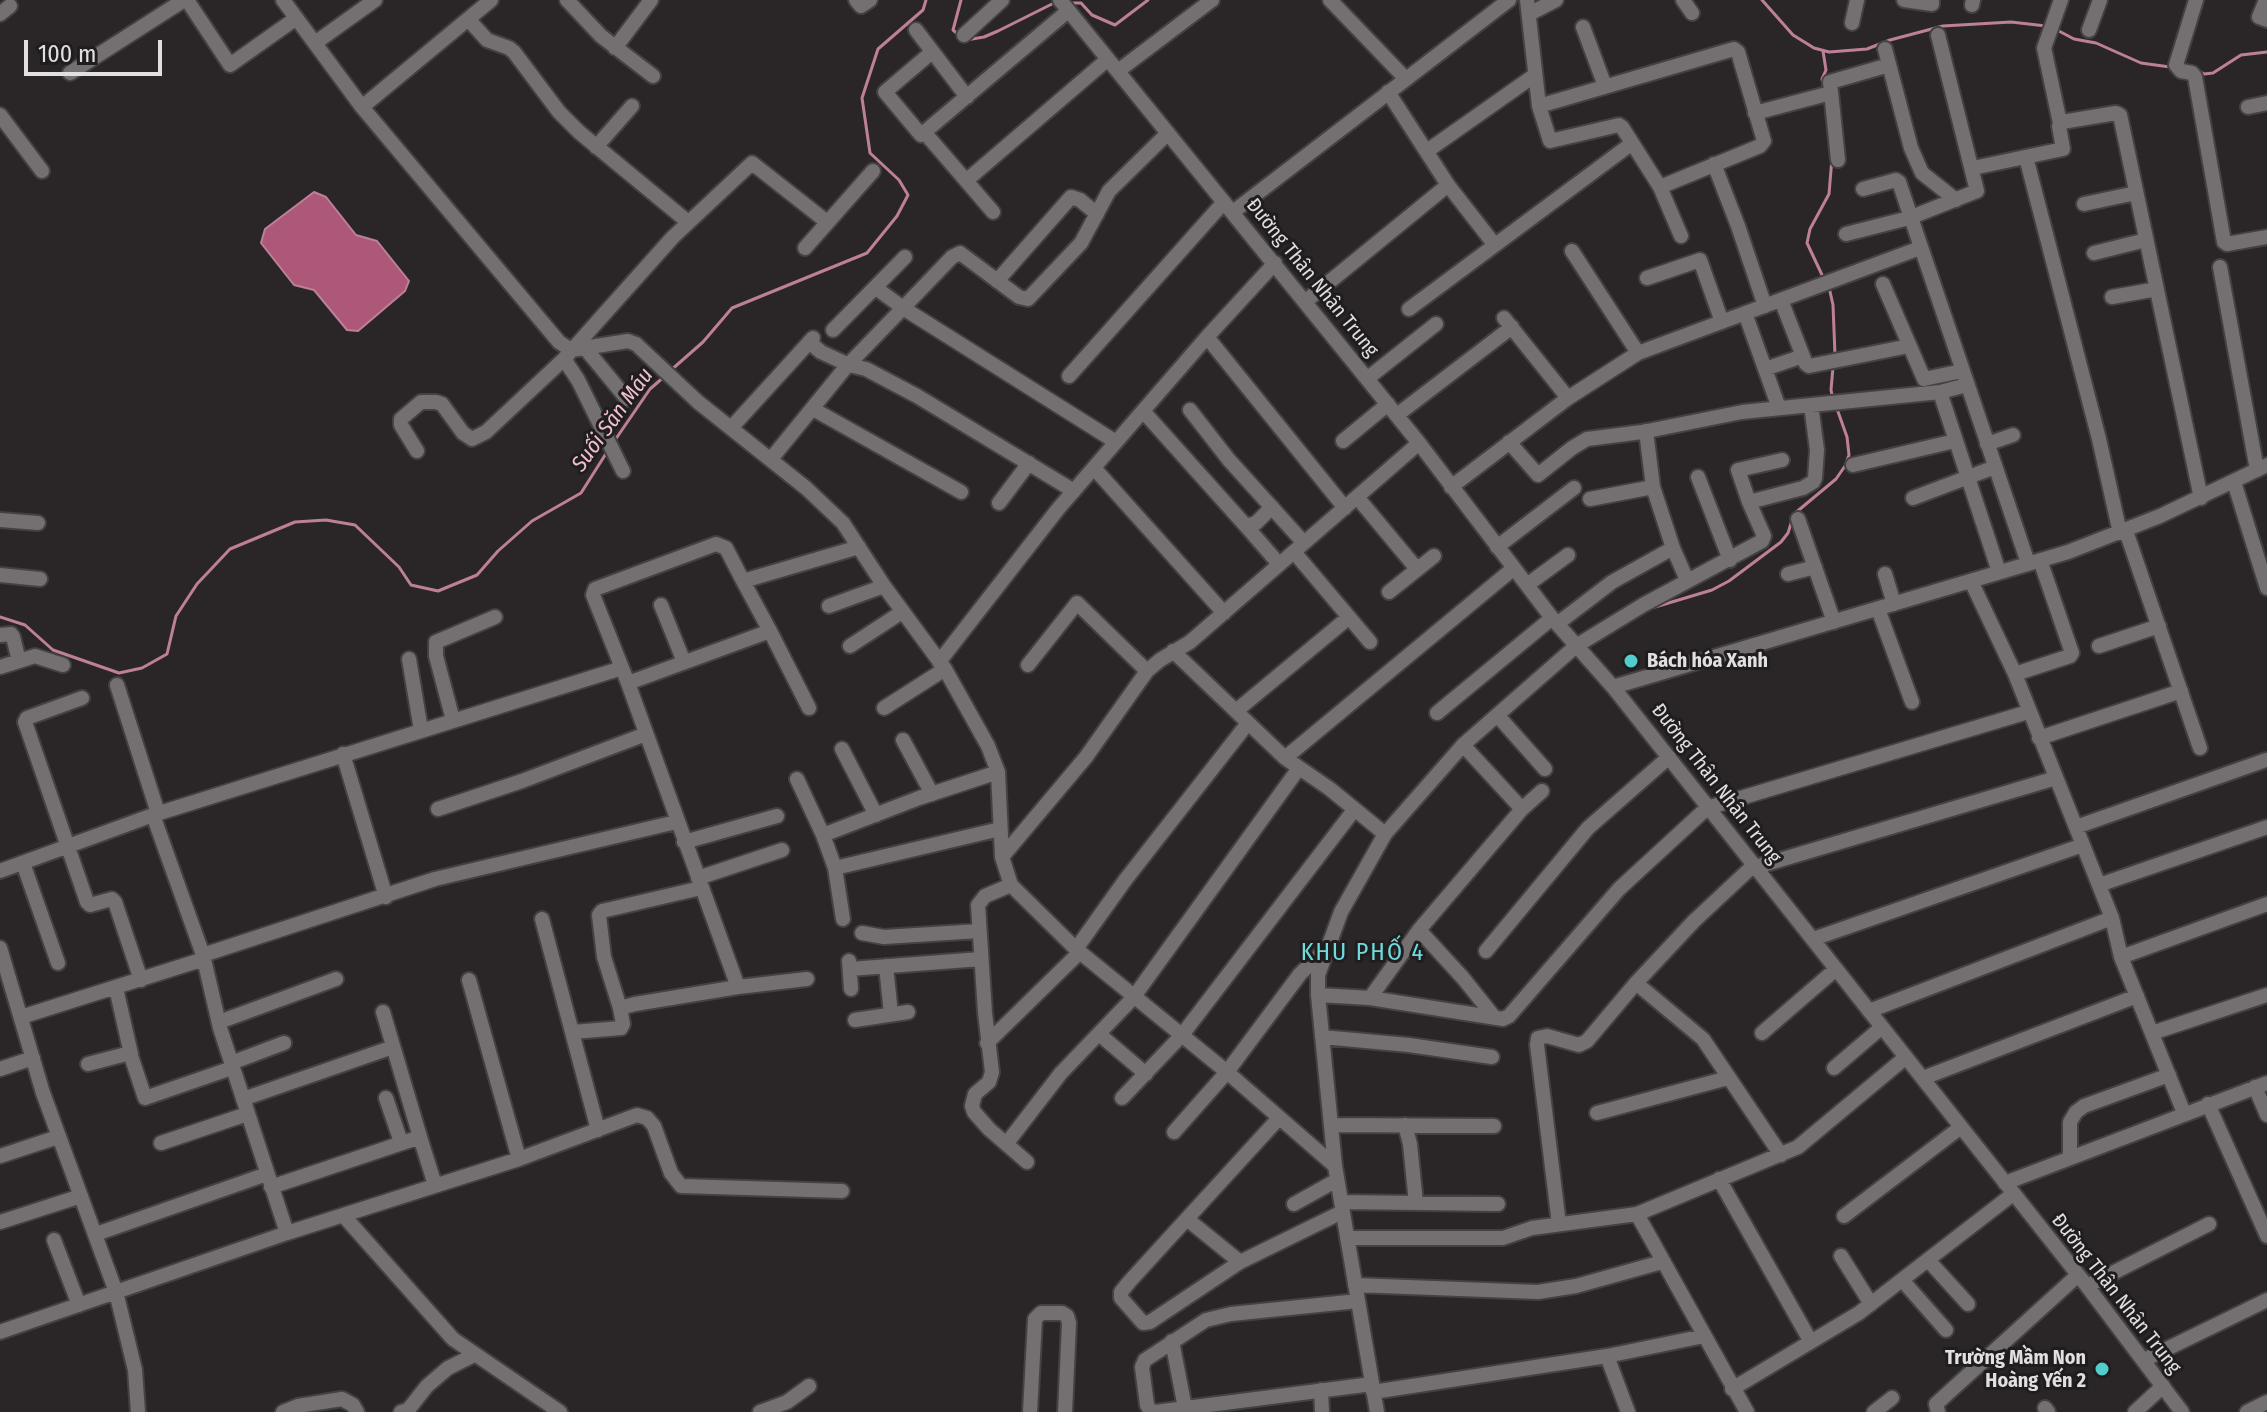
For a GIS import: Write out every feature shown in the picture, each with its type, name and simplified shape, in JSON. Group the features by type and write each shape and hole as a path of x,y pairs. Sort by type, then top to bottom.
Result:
{"street":[{"path":"70,73 185,0 230,65 295,19"},
{"path":"283,0 362,107 559,342 627,399"},
{"path":"315,43 375,0"},
{"path":"362,107 491,0"},
{"path":"567,0 615,48 653,76"},
{"path":"615,48 651,0"},
{"path":"856,0 861,6 870,0"},
{"path":"964,35 1002,0"},
{"path":"1118,71 1212,0"},
{"path":"1330,0 1406,79"},
{"path":"1069,376 1228,207 1406,79 1509,0"},
{"path":"1556,0 1528,7 1539,106 1550,141 1619,125 1660,187 1681,236"},
{"path":"1852,23 1857,0"},
{"path":"1904,0 1932,4 1932,0"},
{"path":"1973,168 2063,149 2044,55 2061,0"},
{"path":"2089,30 2100,0"},
{"path":"2196,0 2179,68 2195,77 2225,243 2267,237"},
{"path":"2266,0 2259,17 2267,20"},
{"path":"932,52 885,92 918,134 925,133 967,97 1065,7"},
{"name":"Đường Thân Nhân Trung","path":"1065,7 1368,378 1554,621 1613,687 1669,757 2082,1280 2182,1412"},
{"path":"468,19 487,40 514,52 559,112 596,147 688,222"},
{"path":"1583,27 1605,86"},
{"path":"916,30 967,97"},
{"path":"1846,234 1909,218 1977,191 1938,35"},
{"path":"1539,106 1734,49 1738,52 1763,143 1660,187"},
{"path":"1885,49 1911,148 1922,173 1956,200"},
{"path":"967,180 1108,59"},
{"path":"1838,160 1830,82 1889,65"},
{"path":"1427,151 1535,75"},
{"path":"1388,92 1448,185 1494,244"},
{"path":"1755,113 1823,95"},
{"path":"2248,107 2267,103"},
{"path":"596,147 632,106"},
{"path":"2060,123 2116,113 2120,115 2201,498"},
{"path":"0,115 42,171"},
{"path":"925,133 993,212"},
{"path":"771,459 849,365 956,253 962,254 1019,297 1028,299 1081,243 1109,191 1168,133"},
{"path":"1409,309 1631,144"},
{"path":"2026,157 2123,532 2200,748"},
{"path":"417,451 399,422 421,402 442,404 463,433 472,439 478,437 573,352 688,222 752,163 827,222"},
{"path":"1714,164 1765,306"},
{"path":"805,248 873,171"},
{"path":"1863,189 1896,180 1995,467 2072,653 2015,674"},
{"path":"1306,301 1448,185"},
{"path":"2084,204 2136,193"},
{"path":"997,281 1071,197 1080,200 1097,214"},
{"path":"2094,253 2146,240"},
{"path":"1451,487 1568,398 1638,353 1920,248"},
{"path":"1572,251 1638,353"},
{"path":"833,330 905,257"},
{"path":"1647,278 1700,260 1722,322"},
{"path":"884,708 942,666 1074,491 1275,263"},
{"path":"1613,687 2034,562 2123,532 2262,467 2220,267"},
{"path":"1883,284 1924,379 1964,378"},
{"path":"876,288 1116,442"},
{"path":"2112,297 2157,289"},
{"path":"1781,300 1809,366 1909,346"},
{"path":"1745,313 1779,408"},
{"path":"1343,441 1393,410 1508,322 1568,398"},
{"path":"1368,378 1436,324"},
{"path":"1207,337 1345,508"},
{"path":"731,428 811,340 821,352 878,375 1074,491"},
{"path":"573,352 632,342 828,507 942,666 988,746 998,772 1002,857 1011,885 1078,951 1227,1072 1336,1173"},
{"path":"573,352 578,380 623,471"},
{"path":"1765,369 1803,356"},
{"path":"1509,442 1538,475 1587,439 1742,412 1940,392 1964,378"},
{"path":"1940,392 1999,572"},
{"path":"1749,502 1803,488 1813,482 1817,450 1811,405"},
{"path":"813,409 961,492"},
{"path":"1190,410 1229,460 1272,507 1348,618 1370,642"},
{"path":"1143,411 1279,564"},
{"path":"1646,431 1653,487 1687,580"},
{"path":"1987,444 2013,435"},
{"path":"1853,465 1955,441"},
{"path":"1002,857 1086,757 1147,671 1190,642 1419,443"},
{"path":"1377,1412 1336,1173 1318,995 1318,975 1341,912 1385,834 1463,745 1576,646 1687,580 1730,560 1764,539 1738,470 1782,460"},
{"path":"999,503 1029,463"},
{"path":"1913,498 1995,467"},
{"path":"1094,468 1224,613"},
{"path":"1698,477 1730,560"},
{"path":"2234,482 2267,588"},
{"path":"1590,499 1653,487"},
{"path":"1497,547 1574,488"},
{"path":"1357,497 1417,569"},
{"path":"1246,526 1256,523 1272,507"},
{"path":"1798,519 1834,622"},
{"path":"0,520 38,523"},
{"path":"738,987 593,595 595,589 716,544 726,548 809,708"},
{"path":"743,581 859,547"},
{"path":"1437,713 1554,621 1612,582 1673,548"},
{"path":"1527,585 1568,555"},
{"path":"1389,592 1434,556"},
{"path":"1788,574 1815,567"},
{"path":"1285,758 1514,568"},
{"path":"1885,574 1894,604"},
{"path":"0,575 40,579"},
{"path":"1971,581 2015,674 2112,918 2121,957 2184,1113"},
{"path":"829,606 884,586"},
{"path":"1028,665 1077,603 1147,671"},
{"path":"661,605 684,662"},
{"path":"1878,609 1912,702"},
{"path":"850,646 902,612"},
{"path":"453,720 436,656 436,642 495,617"},
{"path":"1236,711 1348,618"},
{"path":"2099,646 2159,626"},
{"path":"628,683 770,631"},
{"path":"0,635 11,634 19,661"},
{"path":"1173,651 1285,758 1385,834"},
{"path":"0,667 35,656 63,665"},
{"path":"409,659 421,730"},
{"path":"0,871 155,814 622,668"},
{"path":"117,685 155,814 203,957 245,1107 287,1233"},
{"path":"2039,738 2181,691"},
{"path":"82,698 27,718 25,722 87,902 90,905 112,899 115,902 141,980"},
{"path":"1318,995 1370,998 1503,1019 1509,1016 1619,889 1707,808 2028,712"},
{"path":"1498,716 1545,769"},
{"path":"987,1043 1078,951 1126,879 1248,723"},
{"path":"438,809 509,786 646,734"},
{"path":"903,740 932,794"},
{"path":"1463,745 1522,809"},
{"path":"842,749 876,815"},
{"path":"343,754 386,897"},
{"path":"1486,951 1588,828 1669,757"},
{"path":"2076,827 2266,760"},
{"path":"1007,1143 1061,1073 1133,998 1299,768"},
{"path":"823,835 998,772"},
{"path":"1559,1224 1537,1040 1547,1036 1583,1044 1694,921 1755,866 2056,778"},
{"path":"797,779 835,868 843,919"},
{"path":"1370,998 1419,930 1522,809 1542,791"},
{"path":"1122,1098 1182,1035 1354,810"},
{"path":"684,842 777,816"},
{"path":"21,1017 141,980 435,879 676,822"},
{"path":"2099,885 2267,827"},
{"path":"835,868 1000,829"},
{"path":"1813,939 2083,845"},
{"path":"573,1032 621,1028 623,1024 604,957 599,915 602,911 699,883 782,850"},
{"path":"23,863 58,963"},
{"path":"1011,885 981,900 978,905 992,1077 975,1094 972,1106 989,1129 1027,1162"},
{"path":"2121,957 2267,904"},
{"path":"1869,1011 2112,918"},
{"path":"542,919 598,1130"},
{"path":"1419,930 1495,1018"},
{"path":"862,933 884,937 979,931"},
{"path":"1174,1132 1227,1072 1300,974 1327,947"},
{"path":"0,948 58,1137 116,1292 135,1370 138,1412"},
{"path":"851,989 850,964 886,966 981,959"},
{"path":"886,966 891,1014"},
{"path":"1762,1033 1836,969"},
{"path":"219,1022 336,979"},
{"path":"620,1008 738,987 807,979"},
{"path":"469,980 519,1159"},
{"path":"1636,983 1703,1039 1781,1155"},
{"path":"116,988 145,1098 284,1043"},
{"path":"2152,1033 2267,995"},
{"path":"1923,1078 2137,996"},
{"path":"383,1012 435,1185"},
{"path":"855,1020 908,1012"},
{"path":"1834,1068 1882,1027"},
{"path":"1099,1034 1146,1074"},
{"path":"1322,1037 1492,1057"},
{"path":"161,1143 393,1047"},
{"path":"88,1064 131,1054"},
{"path":"1347,1238 1503,1238 1532,1228 1637,1214 1798,1147 1906,1057"},
{"path":"0,1069 33,1058"},
{"path":"2070,1157 2070,1122 2076,1112 2084,1106 2169,1075"},
{"path":"1597,1113 1728,1078"},
{"path":"1732,1389 1871,1304 1903,1281 2009,1189 2070,1157 2261,1085 2267,1115"},
{"path":"386,1098 401,1142"},
{"path":"2208,1104 2267,1236"},
{"path":"0,1332 287,1233 519,1159 637,1115 647,1118 654,1126 676,1182 681,1186 842,1191"},
{"path":"1279,1118 1121,1292 1121,1298 1143,1323 1240,1262 1342,1207 1416,1203 1498,1204"},
{"path":"1332,1125 1494,1126"},
{"path":"1405,1125 1416,1203"},
{"path":"1844,1216 1961,1127"},
{"path":"0,1156 58,1137"},
{"path":"96,1234 420,1137"},
{"path":"1294,1204 1336,1173"},
{"path":"1719,1179 1811,1342"},
{"path":"0,1222 81,1196"},
{"path":"1637,1214 1747,1412"},
{"path":"343,1215 453,1339 560,1412"},
{"path":"1187,1219 1240,1262"},
{"path":"1938,1412 1936,1404 2082,1280 2209,1224"},
{"path":"54,1240 79,1305"},
{"path":"1841,1256 1871,1304"},
{"path":"1928,1260 1968,1304"},
{"path":"1355,1285 1538,1292 1576,1286 1662,1262"},
{"path":"1903,1281 1946,1330"},
{"path":"2144,1360 2267,1300"},
{"path":"1358,1301 1206,1320 1145,1360 1142,1367 1147,1405 1153,1412 1321,1390 1372,1388 1607,1356 1704,1336"},
{"path":"1030,1412 1035,1319 1041,1313 1062,1313 1069,1323 1065,1412"},
{"path":"1172,1341 1185,1408"},
{"path":"401,1412 408,1410 427,1386 448,1368 474,1355"},
{"path":"1607,1356 1628,1412"},
{"path":"760,1412 787,1402 809,1386"},
{"path":"2135,1412 2163,1386"},
{"path":"1321,1390 1322,1412"},
{"path":"1874,1412 1892,1398"},
{"path":"272,1412 342,1399 353,1405 357,1412"},
{"path":"2247,1412 2267,1402"}],"shaded area":[{"path":"314,192 326,197 356,235 377,241 409,281 405,291 358,331 347,330 314,290 294,285 261,243 265,229"}],"waterway":[{"name":"Suối Săn Máu","path":"670,371 703,342 732,308 867,253 897,216 908,195 899,180 870,153 862,98 878,49 923,10 926,0"},
{"name":"Suối Săn Máu","path":"960,36 953,30 961,0"},
{"name":"Suối Săn Máu","path":"1070,3 1081,3 1092,15 1115,25 1148,0"},
{"path":"1762,0 1793,35 1814,48 1829,52 1867,49 1943,26 2011,22 2046,26"},
{"name":"Suối Săn Máu","path":"966,40 984,37 1054,3"},
{"path":"2057,30 2141,63 2170,67"},
{"path":"1823,51 1826,70 1822,79 1824,91"},
{"path":"2197,70 2204,74 2213,73 2241,55 2267,52"},
{"path":"1823,277 1807,243 1810,229 1829,194 1832,158"},
{"path":"1829,287 1833,305 1835,355"},
{"path":"1833,367 1833,399"},
{"name":"Suối Săn Máu","path":"613,443 650,389 665,376"},
{"path":"1655,607 1712,590 1781,542 1788,533 1794,514 1836,479 1845,466 1849,455 1847,437 1836,406"},
{"name":"Suối Săn Máu","path":"0,617 25,625 53,650 119,673 142,668 167,654 176,616 197,584 230,549 295,522 326,520 355,525 399,567 411,585 438,591 477,575 498,551 532,521 581,493 607,452"}],"place":[{"name":"Bách hóa Xanh","path":"1631,661"},
{"name":"Trường Mầm Non Hoàng Yến 2","path":"2102,1369"}],"district":[{"name":"KHU PHỐ 4","path":"1363,953"}]}
